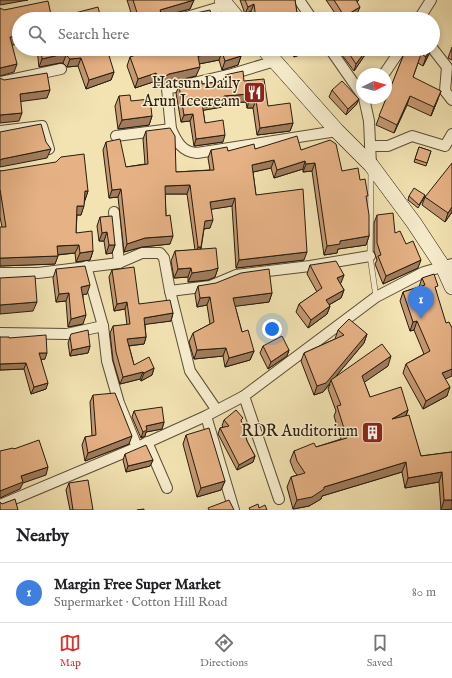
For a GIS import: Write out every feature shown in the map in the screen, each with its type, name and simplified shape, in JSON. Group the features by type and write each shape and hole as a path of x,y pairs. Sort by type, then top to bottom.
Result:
{"main road":[{"path":"224,3 232,12"},
{"path":"270,56 337,131 371,165 448,266 452,287"}],"street":[{"path":"423,12 431,0"},
{"path":"304,2 309,12"},
{"path":"199,12 224,3"},
{"path":"335,56 356,85"},
{"path":"388,68 396,56"},
{"path":"439,56 448,67 445,91 452,100"},
{"path":"275,61 232,74 167,89 171,129 177,143 188,153 197,153 337,131"},
{"path":"0,82 61,69"},
{"path":"366,104 369,121 371,165"},
{"path":"0,131 42,126 49,149"},
{"path":"116,136 171,129"},
{"path":"370,146 388,146 412,136 445,146 452,134"},
{"path":"114,212 119,263"},
{"path":"0,273 38,273 119,263 142,254 160,253 164,258 170,291 190,371 216,409"},
{"path":"170,291 210,286 236,275 310,266 370,256"},
{"path":"86,266 103,326 107,361 119,403 137,447"},
{"path":"0,505 137,447 206,416 216,409 244,396 376,298 424,272 448,266"},
{"path":"0,333 67,334 103,326"},
{"path":"244,396 279,499"},
{"path":"206,416 234,510"},
{"path":"147,442 168,488"}],"lane":[{"path":"371,165 370,256 376,298"}],"building":[{"path":"133,0 194,0 160,10 161,12 137,12"},
{"path":"245,0 295,0 297,12 255,12 254,4 248,7"},
{"path":"334,0 356,0 360,7 352,12 342,12"},
{"path":"48,1 50,12 12,12 12,37 10,37 12,56 15,56 17,64 0,68 0,8 4,10"},
{"path":"98,7 99,12 79,12"},
{"path":"42,56 55,56 42,59"},
{"path":"67,56 109,56 114,72 89,80 81,58 70,59"},
{"path":"198,56 200,67 169,74 159,80 156,73 138,79 130,57"},
{"path":"223,56 241,56 225,61"},
{"path":"351,56 362,56 356,64"},
{"path":"403,56 420,56 413,77 441,91 434,107 410,96 397,125 379,116 384,104 392,104 392,84"},
{"path":"243,71 244,81 264,79 268,106 290,103 293,123 260,128 256,100 249,101 249,94 224,96 224,100 202,103 205,123 223,120 225,135 196,139 193,114 184,115 179,86 202,81 202,84 226,81 225,75"},
{"path":"47,73 50,90 20,94 22,113 0,115 0,78 4,80"},
{"path":"342,81 356,96 356,102 348,109 332,90"},
{"path":"130,95 131,101 150,99 152,116 122,120 119,96"},
{"path":"41,124 46,142 51,149 0,160 0,132"},
{"path":"170,128 175,136 176,172 214,170 211,150 227,147 228,151 254,144 255,149 297,136 301,150 330,140 336,144 342,171 358,168 360,180 365,179 368,196 366,196 369,215 369,236 340,241 340,244 327,246 315,163 306,164 305,161 277,170 274,160 252,165 256,195 303,189 307,252 239,260 235,198 210,202 213,220 205,221 201,247 198,247 190,185 165,186 166,216 170,215 173,236 145,238 127,244 121,189 112,190 106,142 120,139 126,167 148,164 146,131"},
{"path":"419,147 431,151 427,163 415,159"},
{"path":"84,154 88,191 85,191 84,206 77,206 76,233 92,231 93,251 80,253 79,245 57,246 58,256 0,258 0,227 6,227 0,189 0,170 56,162 61,157"},
{"path":"452,163 452,207 448,213 425,197"},
{"path":"414,188 425,195 419,205 409,196"},
{"path":"393,213 395,233 400,231 406,244 413,241 421,260 386,276 378,256 381,255 377,243 377,215"},
{"path":"112,216 115,245 109,245 107,232 102,233 100,217"},
{"path":"216,248 218,268 192,273 191,268 178,269 175,251"},
{"path":"336,261 344,275 337,278 344,290 326,300 330,306 311,320 299,304 322,288 310,265"},
{"path":"85,266 90,285 81,287 86,315 71,319 69,293 59,294 56,269"},
{"path":"134,267 139,304 170,300 173,313 144,318 146,337 127,339 134,365 149,357 154,368 144,373 123,377 116,352 113,326 130,324 127,302 117,304 112,270"},
{"path":"269,269 272,293 233,298 242,332 248,330 254,351 229,358 226,348 197,350 193,333 214,322 210,297 200,298 198,286 216,283 241,273"},
{"path":"434,274 438,286 435,287 446,323 449,322 452,328 452,369 442,373 450,387 426,401 406,364 430,351 417,321 413,322 403,292 425,285 422,278"},
{"path":"35,276 37,302 0,305 0,278"},
{"path":"349,319 367,334 326,383 317,386 304,353 344,335 338,330"},
{"path":"88,330 90,346 72,350 71,334"},
{"path":"46,335 47,353 39,353 48,383 34,387 26,363 0,364 0,337 9,338"},
{"path":"282,336 289,350 271,362 263,346"},
{"path":"382,344 391,356 362,376 370,397 401,387 408,410 392,419 409,415 421,456 452,452 452,500 444,500 442,472 408,478 406,462 324,487 324,489 312,497 297,500 291,477 305,473 297,461 294,451 314,443 316,447 347,438 337,406 341,405 331,380"},
{"path":"115,393 132,436 88,453 85,437 96,435 93,395"},
{"path":"162,407 164,422 146,426 147,430 143,432 134,411"},
{"path":"236,410 243,418 241,420 247,441 255,456 239,465 220,428 229,426 224,420"},
{"path":"209,428 225,481 201,488 186,435"},
{"path":"39,440 48,467 21,476 23,482 0,491 0,451 14,449"},
{"path":"146,445 153,460 128,466 125,454"},
{"path":"88,480 93,510 73,510 69,483"},
{"path":"15,499 18,510 0,510 0,502 2,504"},
{"path":"229,500 234,510 209,510 208,508"},
{"path":"258,504 259,508 265,505 267,510 250,510 249,508"}],"place":[{"name":"Hatsun Daily Arun Icecream","path":"255,93"},
{"name":"Margin Free Super Market","path":"421,319"},
{"name":"RDR Auditorium","path":"373,432"}]}
